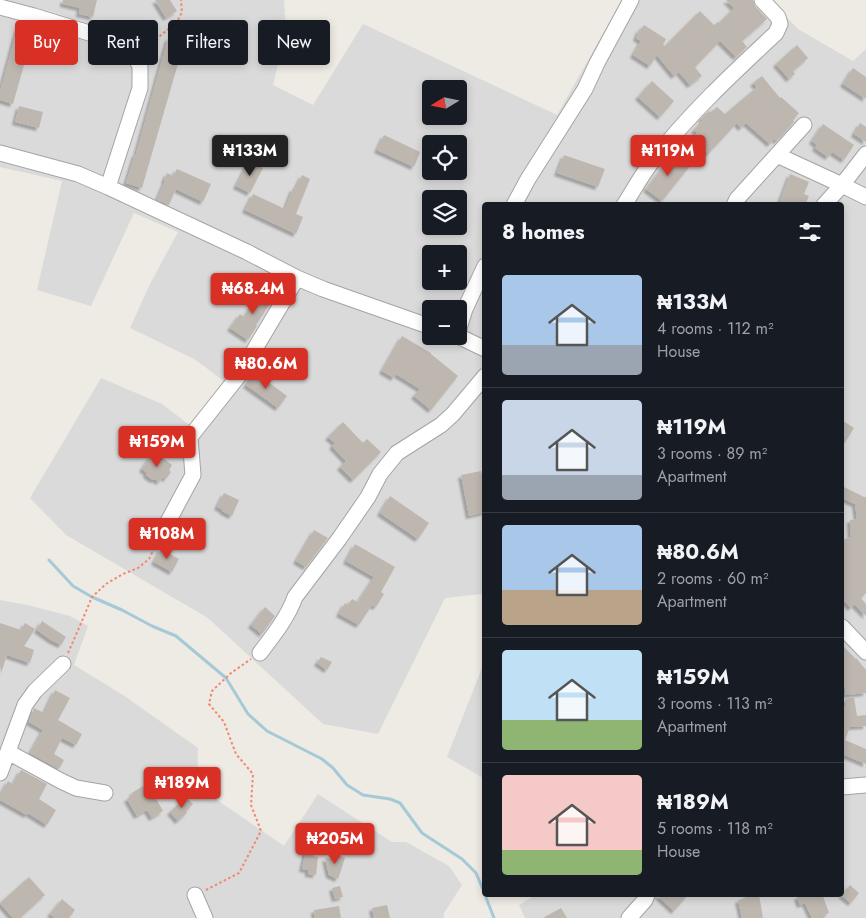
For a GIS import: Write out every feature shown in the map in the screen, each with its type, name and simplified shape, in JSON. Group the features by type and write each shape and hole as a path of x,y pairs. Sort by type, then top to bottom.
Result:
{"street":[{"path":"516,202 585,89 631,0"},
{"path":"626,202 650,164 677,132 724,82 776,33 780,24 778,17 762,0"},
{"path":"0,7 88,33"},
{"path":"108,186 140,88 139,65"},
{"path":"736,202 804,125"},
{"path":"0,154 78,174 108,186 323,290 422,324"},
{"path":"827,202 866,154"},
{"path":"777,156 866,197"},
{"path":"467,305 482,272"},
{"path":"163,530 193,475 190,437 240,374 297,278"},
{"path":"467,340 482,348"},
{"path":"260,653 292,606 295,597 339,539 368,497 380,474 396,453 441,426 454,414 482,380"},
{"path":"844,629 866,652"},
{"path":"0,773 26,705 35,691 63,664"},
{"path":"8,752 76,788 104,793"},
{"path":"844,787 866,785"},
{"path":"195,896 205,918"},
{"path":"629,918 647,897"}],"path":[{"path":"158,37 177,22 182,12 182,0"},
{"path":"63,664 80,628 92,596 106,584 138,568 150,559 163,530"},
{"path":"195,896 239,873 261,831 251,805 253,774 236,754 224,722 209,704 212,691 231,674 260,653"}],"shaded area":[{"path":"0,0 284,0 285,20 258,20 258,65 278,65 273,85 313,105 363,24 557,115 622,0 769,0 798,29 853,61 866,49 866,918 525,918 519,905 532,897 844,897 844,202 482,202 482,594 445,598 378,734 323,724 208,618 66,535 30,498 101,378 162,404 192,427 226,383 196,360 130,328 150,284 178,232 134,213 91,306 37,290 62,181 0,167"},
{"path":"0,600 70,616 88,626 74,665 123,695 198,748 197,786 284,846 318,794 392,842 406,842 449,866 462,885 444,913 444,918 0,918"},
{"path":"482,668 482,777 447,757"}],"building":[{"path":"63,0 97,0 93,17 79,14 80,8 63,4"},
{"path":"155,0 170,0 177,11 166,18"},
{"path":"726,0 753,0 755,6 767,19 742,41 747,47 736,57 720,41 695,67 702,76 690,85 679,72 674,76 657,55 650,66 633,55 641,41 636,38 639,30 644,25 666,39 663,45 665,46 700,11 714,25 719,23 734,8"},
{"path":"15,37 15,65 24,65 13,104 0,100 0,92"},
{"path":"168,38 168,65 178,65 142,188 126,183 136,154"},
{"path":"797,45 808,58 793,71 795,74 789,79 776,64"},
{"path":"853,68 866,77 866,99 843,84"},
{"path":"762,76 780,98 799,113 793,120 794,122 777,141 774,139 770,144 746,123 741,128 737,123 708,154 692,139 697,133 694,130 703,120 701,119 709,111 711,112 717,107 725,114 757,87 753,83"},
{"path":"652,81 674,101 660,117 638,97"},
{"path":"19,106 43,112 39,128 15,122"},
{"path":"860,123 866,127 866,142 854,134"},
{"path":"823,124 854,145 844,160 832,152 828,157 815,148 817,145 812,141"},
{"path":"384,135 420,152 414,167 377,150"},
{"path":"674,153 690,166 662,201 646,189"},
{"path":"564,155 605,169 598,187 557,173"},
{"path":"249,161 263,168 250,193 236,186"},
{"path":"177,169 211,184 203,202 176,189 169,205 157,200 167,173 173,176"},
{"path":"790,174 809,182 804,194 809,196 806,202 780,201"},
{"path":"302,175 310,179 296,214 303,217 296,234 245,210 253,194 285,209 293,188 295,189"},
{"path":"264,288 275,296 248,340 230,328 240,314 244,317"},
{"path":"402,336 431,353 458,376 431,410 414,396 420,389 396,374 394,378 382,371"},
{"path":"255,372 287,396 278,408 246,385"},
{"path":"844,421 854,428 844,444"},
{"path":"343,422 363,443 367,439 381,452 353,480 340,467 346,461 332,446 335,443 328,437"},
{"path":"154,451 172,465 169,470 171,472 166,479 163,477 159,482 146,475 147,473 142,469"},
{"path":"481,471 482,513 469,516 461,475"},
{"path":"844,487 866,497 866,593 861,598 866,604 866,616 854,604 851,608 844,601 844,539 851,537 850,520 857,519 855,504 844,499"},
{"path":"224,493 239,500 232,516 217,507"},
{"path":"390,496 429,523 418,539 380,513"},
{"path":"314,530 328,538 306,567 296,561"},
{"path":"355,544 395,567 381,592 384,594 376,607 372,605 359,625 339,614 345,603 348,605 352,599 358,602 374,577 346,561"},
{"path":"161,549 179,559 172,572 154,562"},
{"path":"265,607 275,616 262,634 251,625"},
{"path":"42,621 66,637 61,645 37,630"},
{"path":"0,623 21,630 25,623 35,629 24,646 34,650 30,663 7,655 1,673"},
{"path":"844,647 866,670 866,693 846,695"},
{"path":"321,657 332,662 327,670 317,663"},
{"path":"55,690 70,698 58,720 82,734 76,745 62,738 54,754 64,760 59,769 30,753 43,730 29,722 34,708 44,713"},
{"path":"854,697 857,716 866,715 866,726 850,727 845,740 866,749 866,764 844,755 845,699"},
{"path":"21,770 47,784 39,799 56,810 47,825 28,813 27,815 0,800 0,796 8,781 13,784"},
{"path":"143,786 144,789 149,786 163,811 152,818 147,810 137,816 127,799 133,795 132,793"},
{"path":"186,797 193,804 178,821 170,812"},
{"path":"306,850 314,852 313,856 318,857 316,875 308,874 308,870 302,869"},
{"path":"334,853 345,858 338,879 329,875 325,858 332,859"},
{"path":"29,877 45,895 20,918 13,918 0,903"},
{"path":"850,885 859,893 851,903 844,897 844,892"},
{"path":"340,886 343,897 335,899 332,888"},
{"path":"659,897 686,897 674,911"},
{"path":"759,897 763,918 742,918 738,900"},
{"path":"797,897 823,897 829,913 812,918 805,903 800,905"},
{"path":"62,899 75,910 69,918 55,918 50,914"},
{"path":"387,905 390,918 374,918 372,908"},
{"path":"339,906 341,918 315,918 314,910"},
{"path":"561,908 567,918 543,918"}],"waterway":[{"path":"49,560 73,586 92,597 176,636 226,678 248,714 267,731 322,759 333,768 347,785 363,795 390,799 400,803 422,833 462,859 476,873 482,887"},
{"path":"486,897 494,918"}]}
